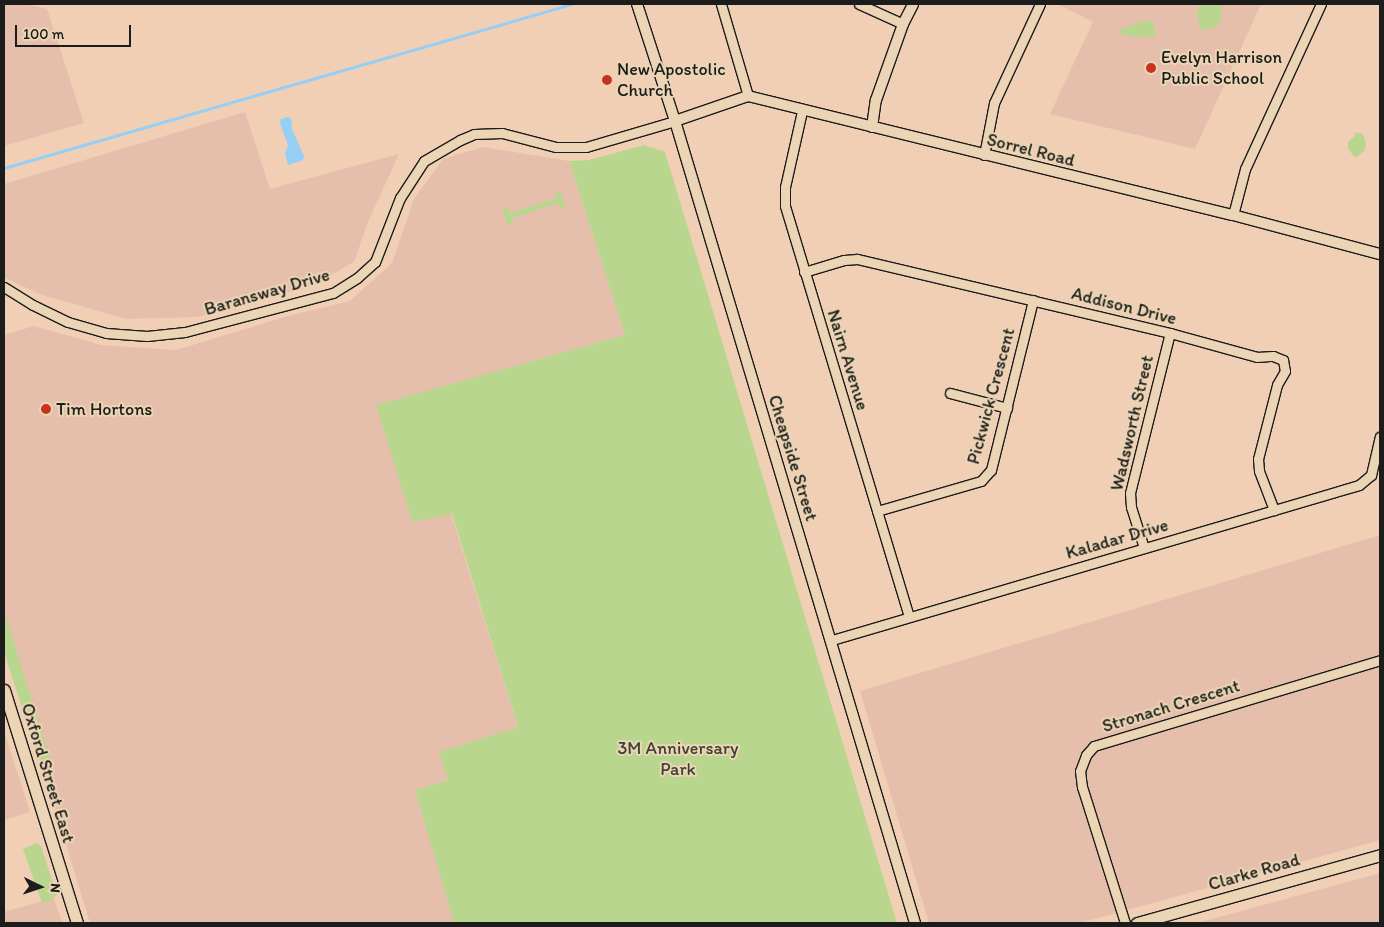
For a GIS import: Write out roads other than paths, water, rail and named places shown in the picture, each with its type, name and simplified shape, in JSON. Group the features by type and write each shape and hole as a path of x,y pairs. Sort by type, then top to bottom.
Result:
{"main road":[{"name":"Oxford Street East","path":"4,690 77,923"},
{"name":"Clarke Road","path":"1137,923 1380,854"}],"street":[{"name":"Cheapside Street","path":"636,4 675,121 832,640 915,923"},
{"path":"675,121 748,96 721,4"},
{"path":"859,4 903,24"},
{"path":"872,127 876,100 903,24 913,4"},
{"path":"984,155 994,103 1040,4"},
{"path":"1233,215 1245,169 1321,4"},
{"name":"Sorrel Road","path":"748,96 802,111 1233,215 1380,254"},
{"name":"Nairn Avenue","path":"802,111 785,187 784,206 909,617"},
{"name":"Baransway Drive","path":"4,287 32,305 68,322 106,333 147,336 185,332 333,293 357,278 375,262 400,198 424,161 460,140 474,134 502,133 556,147 586,147 675,121"},
{"name":"Addison Drive","path":"804,272 844,260 856,259 1170,333 1257,357 1273,356 1283,360 1285,372 1277,385 1258,459 1259,471 1274,510"},
{"name":"Pickwick Crescent","path":"877,511 981,481 991,470 1034,300"},
{"name":"Wadsworth Street","path":"1144,548 1131,507 1130,492 1170,333"},
{"path":"950,393 1007,408"},
{"name":"Kaladar Drive","path":"832,640 1359,485 1371,475 1380,437"},
{"name":"Stronach Crescent","path":"1124,923 1082,787 1080,771 1086,755 1094,746 1380,660"}],"water":[{"path":"291,118 292,129 304,156 303,160 288,165 285,154 288,145 280,123 281,119"}],"waterway":[{"path":"4,168 572,4"}],"place":[{"name":"Evelyn Harrison Public School","path":"1151,68"},
{"name":"New Apostolic Church","path":"607,80"},
{"name":"Tim Hortons","path":"46,409"}],"park label":[{"name":"3M Anniversary Park","path":"678,760"}]}
